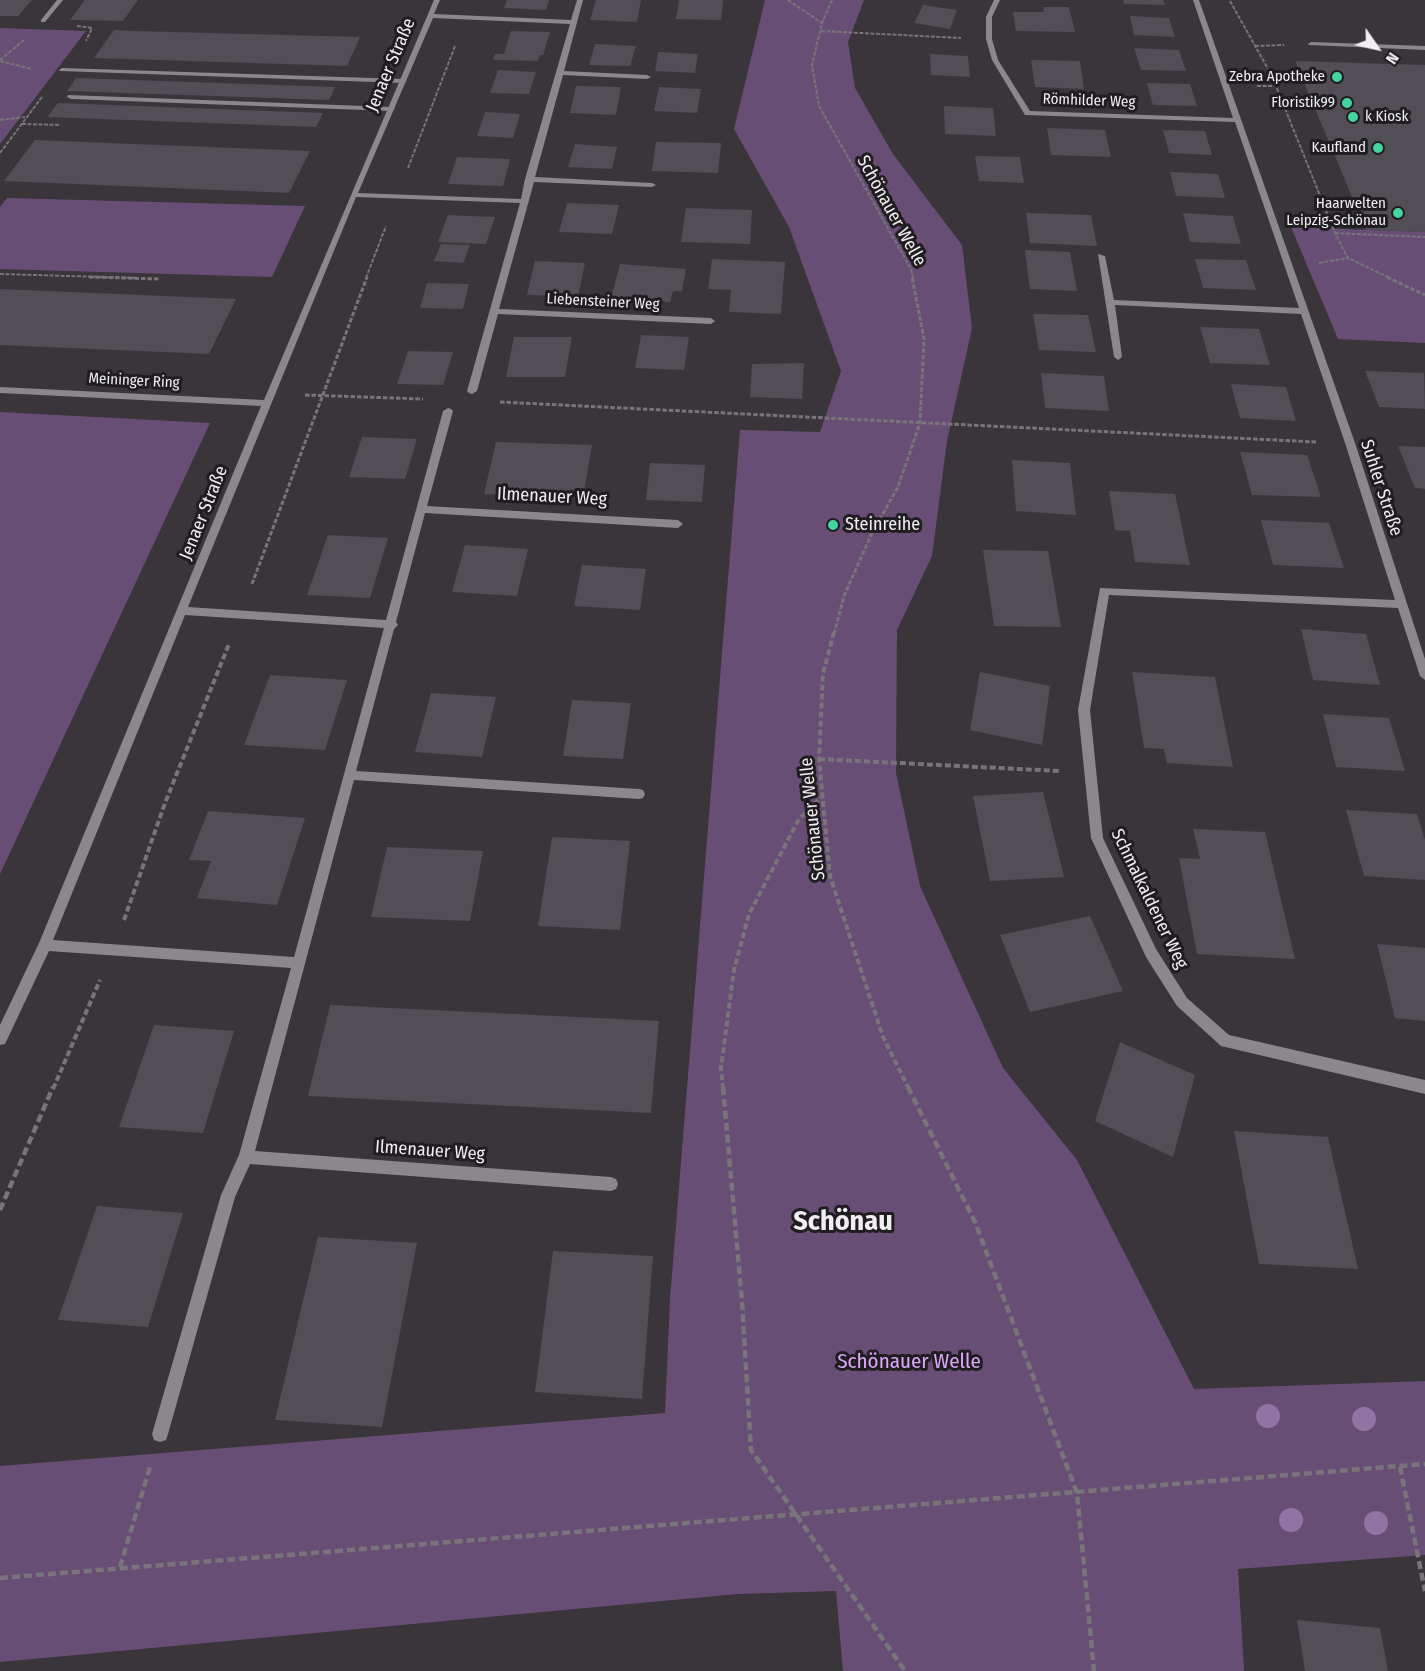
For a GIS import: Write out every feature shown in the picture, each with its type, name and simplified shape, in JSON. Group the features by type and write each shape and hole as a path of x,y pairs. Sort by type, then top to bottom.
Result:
{"street":[{"path":"43,21 60,0"},
{"name":"Jenaer Straße","path":"0,1039 45,945 269,398 437,0"},
{"path":"472,391 495,311 522,201 561,73 580,0"},
{"name":"Römhilder Weg","path":"997,0 989,17 989,39 995,60 1028,113 1239,120"},
{"name":"Suhler Straße","path":"1196,0 1350,443 1425,676"},
{"path":"430,16 573,22"},
{"path":"1311,44 1425,48"},
{"path":"63,70 403,81"},
{"path":"561,73 647,77"},
{"path":"71,97 391,109"},
{"path":"529,179 652,185"},
{"path":"354,195 522,201"},
{"path":"1101,256 1118,357"},
{"path":"1110,302 1303,311"},
{"name":"Liebensteiner Weg","path":"495,311 711,321"},
{"name":"Meininger Ring","path":"0,390 269,398"},
{"path":"160,1434 228,1194 246,1157 393,625 448,411"},
{"name":"Ilmenauer Weg","path":"423,509 678,524"},
{"name":"Schmalkaldener Weg","path":"1400,604 1104,591 1084,710 1097,838 1151,953 1182,1002 1226,1041 1425,1087"},
{"path":"181,611 393,625"},
{"path":"1411,635 1425,636"},
{"path":"350,775 639,794"},
{"path":"45,945 299,963"},
{"name":"Ilmenauer Weg","path":"246,1157 611,1184"}],"path":[{"path":"788,0 822,23"},
{"name":"Schönauer Welle","path":"832,0 822,23 812,65 819,106 850,165 911,269 924,339 920,423 898,487 872,533 844,596 823,674 819,759 830,876 883,1037 975,1222 1077,1493 1094,1671"},
{"path":"1230,0 1272,76 1335,233 1348,258 1425,295"},
{"path":"821,31 989,39"},
{"path":"0,120 26,117"},
{"path":"1335,233 1425,237"},
{"path":"0,274 159,279"},
{"path":"269,398 428,399"},
{"path":"492,401 1350,443"},
{"path":"819,759 1090,772"},
{"path":"821,797 799,819 749,914 734,970 721,1068 742,1302 751,1450 905,1671"},
{"path":"120,1567 160,1434"},
{"path":"0,1578 1425,1464"},
{"path":"1400,1467 1425,1591"}],"green space":[{"name":"Schönauer Welle","path":"765,0 864,0 848,42 855,88 893,154 962,245 972,328 947,441 932,556 897,630 896,773 920,886 1003,1068 1077,1160 1194,1389 1425,1381 1425,1555 1238,1569 1244,1671 843,1671 836,1591 738,1594 0,1662 0,1466 665,1413 670,1299 740,430 820,432 841,371 789,227 734,129"},
{"path":"0,28 86,31 0,144"},
{"path":"7,198 305,206 272,277 0,269 0,207"},
{"path":"1291,227 1425,232 1425,343 1338,339"},
{"path":"0,412 210,423 0,874"}],"building":[{"path":"0,0 32,0 18,16 0,16"},
{"path":"85,0 138,0 123,21 70,20"},
{"path":"507,0 549,0 546,10 504,8"},
{"path":"596,0 641,0 637,22 590,20"},
{"path":"679,0 723,0 721,20 676,19"},
{"path":"1123,0 1163,0 1165,5 1124,4"},
{"path":"923,5 957,10 950,29 914,23"},
{"path":"1043,7 1069,7 1075,32 1016,31 1013,12 1044,12"},
{"path":"1130,16 1169,18 1175,37 1134,35"},
{"path":"114,30 360,37 347,66 94,58"},
{"path":"511,31 550,32 543,55 540,55 538,61 493,60 495,54 504,54"},
{"path":"595,44 636,46 630,66 589,65"},
{"path":"1134,48 1179,50 1186,71 1141,70"},
{"path":"658,52 698,54 695,73 655,71"},
{"path":"930,54 968,56 970,77 931,75"},
{"path":"1031,60 1080,61 1084,89 1035,87"},
{"name":"Kaufland","path":"1295,61 1425,65 1425,232 1366,230"},
{"path":"498,70 536,72 529,94 490,93"},
{"path":"76,78 335,87 329,100 67,91"},
{"path":"1147,83 1190,84 1197,106 1153,105"},
{"path":"576,86 621,87 616,115 570,113"},
{"path":"659,87 701,89 697,113 654,111"},
{"path":"58,103 323,113 316,127 47,117"},
{"path":"944,106 993,108 996,136 945,134"},
{"path":"485,112 520,114 513,138 477,136"},
{"path":"1047,128 1105,130 1111,157 1051,155"},
{"path":"1163,130 1205,131 1212,155 1169,153"},
{"path":"35,140 310,151 289,193 4,181"},
{"path":"656,142 721,143 718,173 652,171"},
{"path":"575,144 617,147 612,169 568,167"},
{"path":"975,156 1020,157 1024,183 979,181"},
{"path":"457,157 510,159 503,186 448,184"},
{"path":"1170,172 1218,174 1225,198 1176,196"},
{"path":"567,203 619,205 612,234 559,232"},
{"path":"686,208 752,210 750,244 681,242"},
{"path":"1026,213 1091,215 1097,246 1030,243"},
{"path":"1183,213 1233,216 1241,244 1190,242"},
{"path":"448,215 495,217 486,244 438,242"},
{"path":"441,244 470,245 463,263 434,261"},
{"path":"1025,250 1070,252 1077,291 1030,289"},
{"path":"712,259 785,262 781,314 729,312 731,290 708,289"},
{"path":"1195,259 1246,260 1256,290 1203,288"},
{"path":"535,261 585,263 578,296 527,295"},
{"path":"620,264 686,269 682,291 673,291 670,302 611,298"},
{"path":"427,283 469,284 463,309 420,308"},
{"path":"0,289 236,299 209,354 0,345"},
{"path":"1033,314 1088,315 1096,352 1039,350"},
{"path":"1200,327 1259,329 1270,365 1210,363"},
{"path":"641,335 689,337 684,370 635,368"},
{"path":"514,337 572,337 565,377 506,377"},
{"path":"408,351 453,352 443,385 397,384"},
{"path":"804,363 802,399 750,397 752,364"},
{"path":"1365,371 1424,373 1425,409 1379,407"},
{"path":"1041,373 1104,376 1109,411 1045,408"},
{"path":"1231,384 1286,387 1296,421 1240,418"},
{"path":"362,437 417,439 405,479 349,477"},
{"path":"496,442 592,445 583,498 484,494"},
{"path":"1398,446 1425,447 1425,489 1415,488"},
{"path":"1240,452 1307,455 1321,497 1252,495"},
{"path":"1012,460 1070,463 1076,515 1016,511"},
{"path":"650,463 705,465 702,502 646,500"},
{"path":"1109,491 1175,494 1190,565 1135,562 1130,531 1115,530"},
{"path":"1261,520 1329,523 1344,568 1273,565"},
{"path":"328,535 388,538 370,598 307,595"},
{"path":"465,545 528,549 517,596 452,592"},
{"path":"983,550 1048,551 1061,627 994,626"},
{"path":"582,565 646,569 640,610 574,606"},
{"path":"1301,629 1366,634 1380,685 1313,680"},
{"path":"980,672 1050,686 1042,745 970,730"},
{"path":"1132,672 1215,677 1233,767 1167,763 1164,749 1144,748"},
{"path":"270,675 347,680 325,750 244,745"},
{"path":"431,693 496,697 482,757 415,752"},
{"path":"572,700 631,703 623,759 563,756"},
{"path":"1323,714 1389,718 1405,771 1336,767"},
{"path":"1043,792 1064,877 990,881 973,796"},
{"path":"1346,810 1417,814 1425,840 1425,880 1364,876"},
{"path":"208,811 305,818 277,905 197,898 211,861 189,860"},
{"path":"1193,829 1265,832 1295,959 1197,954 1179,858 1200,859"},
{"path":"552,837 630,841 620,930 538,926"},
{"path":"387,847 483,851 470,921 371,917"},
{"path":"1090,916 1123,991 1030,1012 1000,935"},
{"path":"1377,944 1425,948 1425,1021 1395,1018"},
{"path":"330,1005 659,1021 651,1113 308,1096"},
{"path":"154,1025 234,1031 203,1133 119,1127"},
{"path":"1120,1042 1195,1075 1173,1157 1095,1121"},
{"path":"1234,1131 1328,1137 1358,1269 1259,1264"},
{"path":"97,1206 183,1213 148,1327 58,1320"},
{"path":"318,1237 417,1243 382,1427 275,1420"},
{"path":"553,1251 653,1256 642,1399 535,1392"},
{"path":"1297,1620 1380,1628 1388,1671 1305,1671"}],"place":[{"name":"Zebra Apotheke","path":"1337,77"},
{"name":"Floristik99","path":"1347,103"},
{"name":"k Kiosk","path":"1353,117"},
{"name":"Kaufland","path":"1378,148"},
{"name":"Haarwelten Leipzig-Schönau","path":"1398,213"},
{"name":"Steinreihe","path":"833,525"}],"district":[{"name":"Schönau","path":"843,1222"}]}
